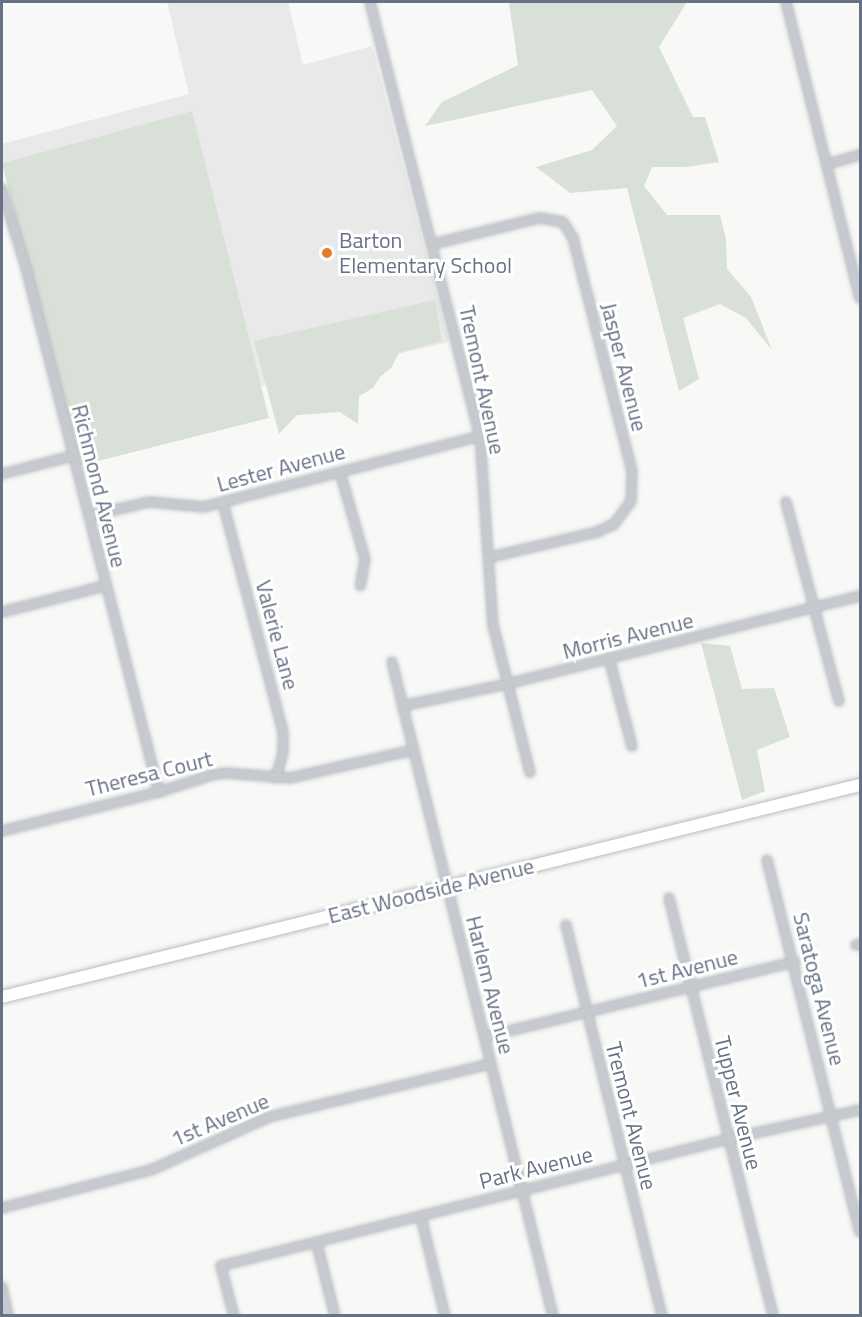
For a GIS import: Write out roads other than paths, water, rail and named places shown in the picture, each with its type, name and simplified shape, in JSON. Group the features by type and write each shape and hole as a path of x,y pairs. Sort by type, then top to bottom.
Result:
{"main road":[{"name":"East Woodside Avenue","path":"2,997 861,785"}],"street":[{"name":"Tremont Avenue","path":"370,2 480,436 493,625 530,772"},
{"path":"786,2 861,298"},
{"path":"828,164 861,155"},
{"name":"Richmond Avenue","path":"2,189 26,268 159,792"},
{"name":"Jasper Avenue","path":"433,244 540,218 551,218 563,222 573,238 632,472 631,501 614,524 597,531 490,557"},
{"name":"Lester Avenue","path":"89,516 149,502 193,507 223,503 480,436"},
{"path":"2,474 72,456"},
{"path":"340,472 365,559 360,586"},
{"path":"786,502 839,701"},
{"name":"Valerie Lane","path":"223,503 283,731 283,752 276,778"},
{"path":"2,612 105,586"},
{"name":"Morris Avenue","path":"402,706 507,684 861,596"},
{"path":"609,658 632,746"},
{"name":"Harlem Avenue","path":"392,662 553,1316"},
{"name":"Theresa Court","path":"2,831 226,773 290,778 413,750"},
{"name":"Saratoga Avenue","path":"767,860 795,962 861,1232"},
{"name":"Tupper Avenue","path":"669,898 773,1316"},
{"name":"Tremont Avenue","path":"566,925 662,1316"},
{"name":"1st Avenue","path":"484,1037 795,962"},
{"name":"1st Avenue","path":"2,1208 151,1170 269,1117 490,1064"},
{"name":"Park Avenue","path":"234,1316 221,1266 317,1244 728,1139 833,1118 861,1110"},
{"path":"421,1217 445,1316"},
{"path":"317,1244 335,1316"},
{"path":"2,1287 8,1316"}],"place":[{"name":"Barton Elementary School","path":"327,253"}]}
